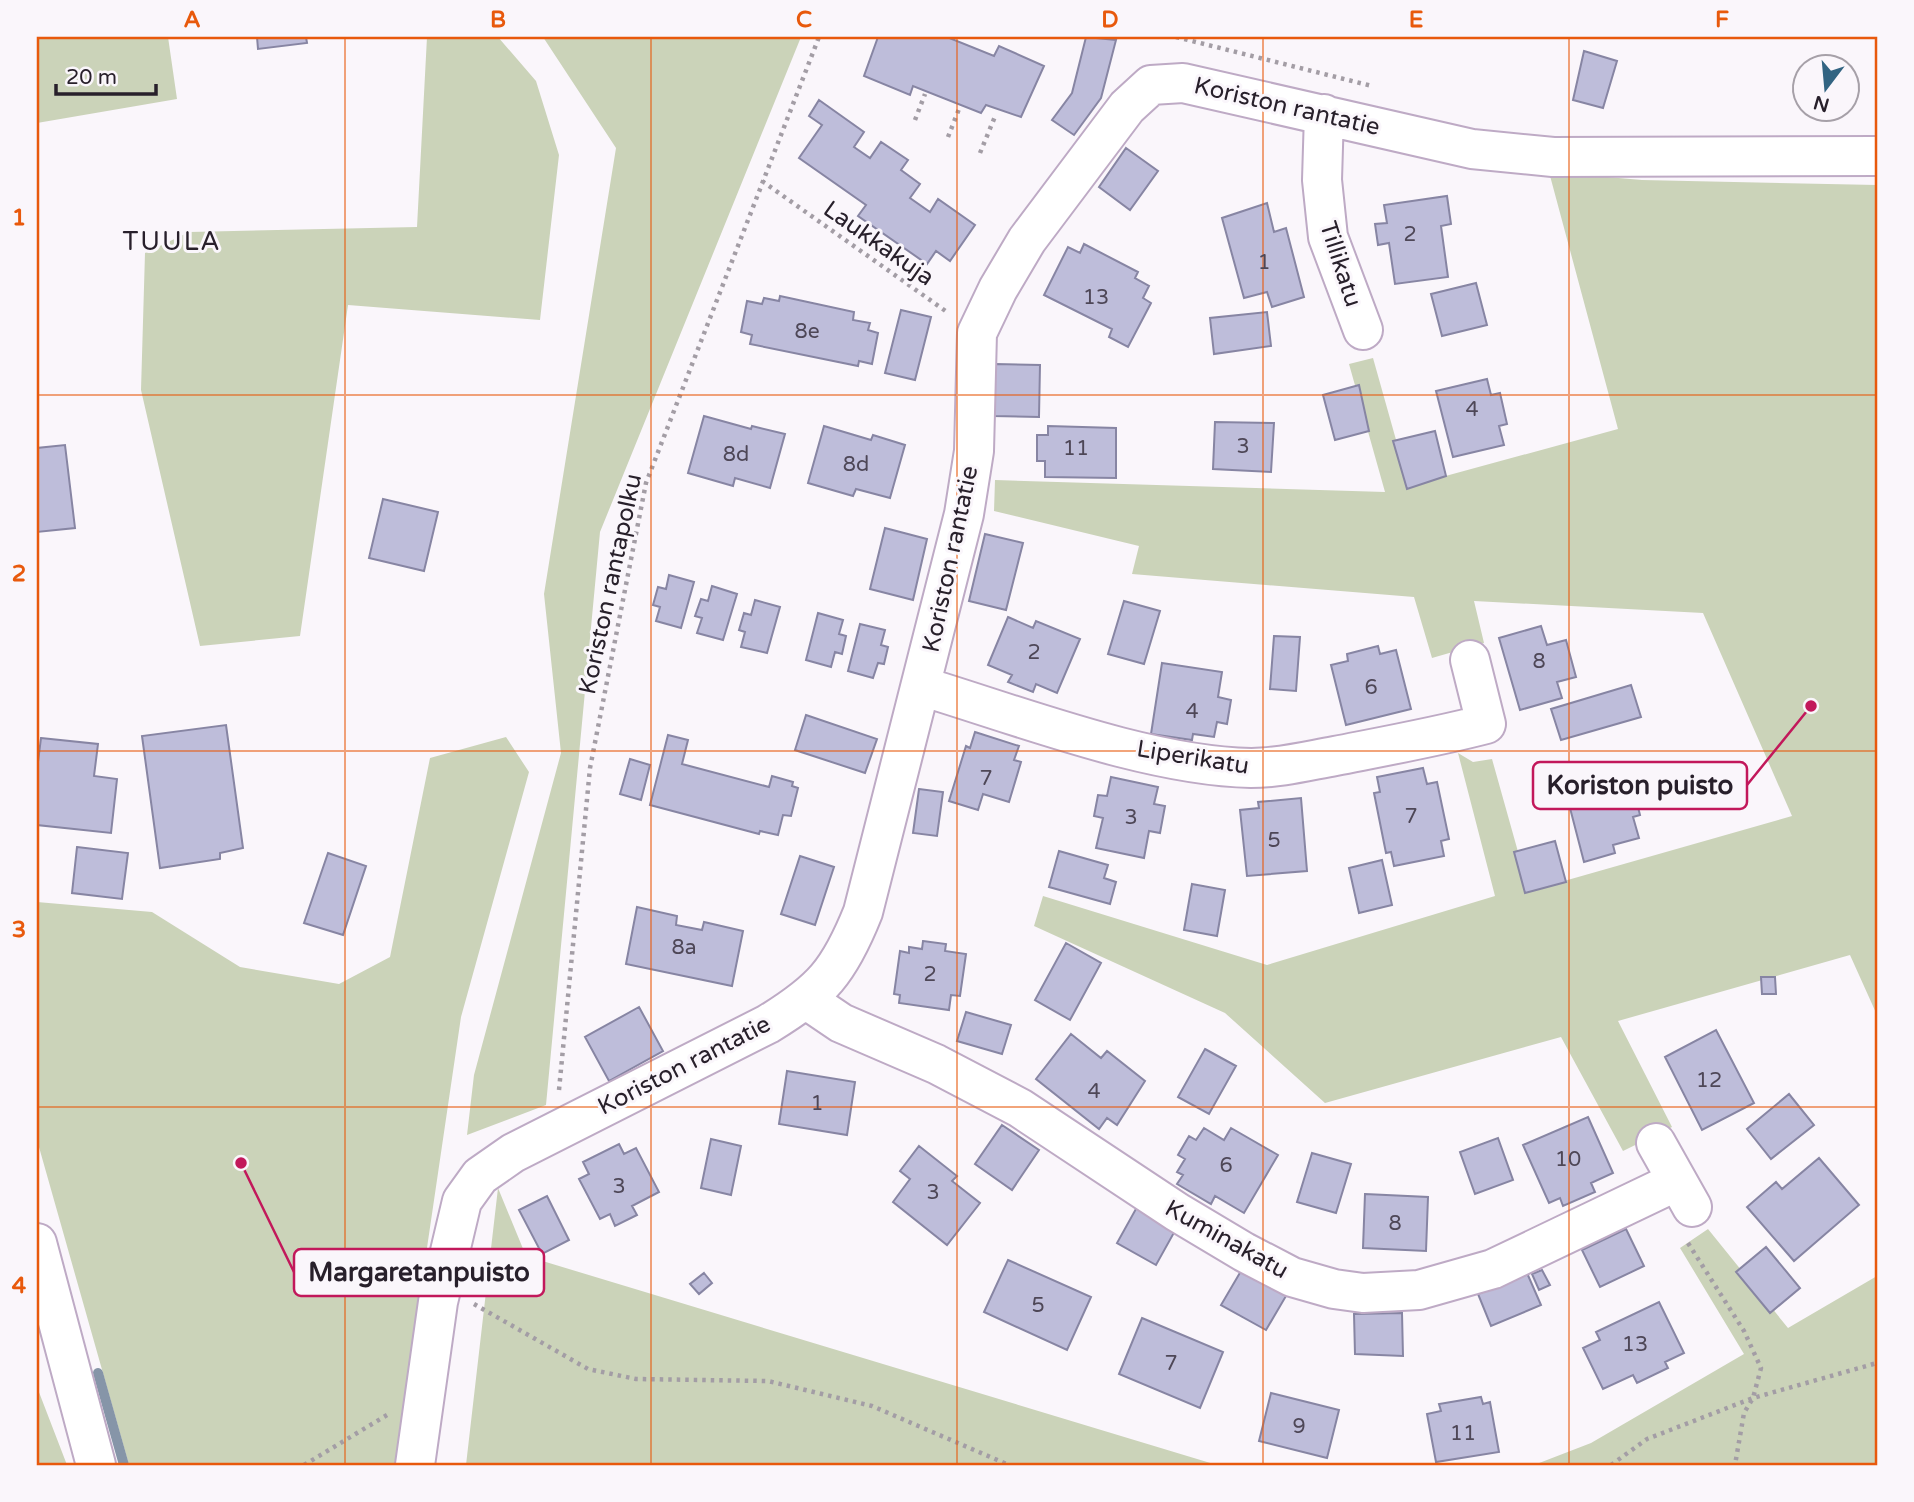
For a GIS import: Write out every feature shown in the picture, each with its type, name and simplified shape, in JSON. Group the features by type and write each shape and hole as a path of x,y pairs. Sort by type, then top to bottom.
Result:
{"street":[{"name":"Koriston rantatie","path":"415,1465 438,1302 463,1201 480,1175 513,1153 733,1042 807,1000 837,969 863,912 961,533 974,451 976,333 998,289 1057,197 1127,107 1151,85 1183,83 1472,149 1553,157 1877,156"},
{"name":"Tillikatu","path":"1324,114 1322,180 1328,237 1363,330"},
{"name":"Liperikatu","path":"921,686 1112,744 1209,765 1252,768 1300,764 1403,745 1486,724 1470,660"},
{"name":"Kuminakatu","path":"807,1000 841,1023 936,1065 1020,1108 1177,1212 1244,1252 1292,1277 1334,1289 1363,1293 1419,1290 1493,1269 1685,1194"},
{"path":"1656,1143 1685,1194"},
{"path":"37,1243 96,1465"}],"path":[{"name":"Koriston rantapolku","path":"568,1124 559,1095 559,1071 590,768 646,483 819,37"},
{"path":"915,120 925,94"},
{"path":"948,137 959,109"},
{"path":"980,153 996,114"},
{"name":"Laukkakuja","path":"762,181 976,333"},
{"path":"1685,1194 1681,1234 1744,1331 1761,1368 1753,1398 1744,1413 1735,1465"},
{"path":"473,1304 588,1369 636,1379 768,1381 872,1406 1009,1465"},
{"path":"1611,1465 1647,1439 1753,1398 1877,1363"},
{"path":"304,1465 368,1424 422,1404"}],"green space":[{"path":"37,37 168,37 177,99 37,123"},
{"path":"427,37 498,37 536,81 559,155 540,320 348,305 300,636 200,646 141,390 145,253 189,232 417,227"},
{"path":"543,37 801,37 600,532 546,1105 467,1135 474,1075 561,753 544,594 616,148"},
{"path":"1549,172 1642,180 1877,185 1877,1015 1850,955 1618,1021 1672,1127 1623,1151 1561,1037 1325,1103 1225,1013 1034,926 1043,896 1267,965 1495,896 1458,753 1473,762 1492,759 1529,891 1792,816 1703,613 1474,601 1484,643 1432,658 1414,597 1132,574 1139,546 994,511 995,480 1385,492 1349,364 1373,358 1409,486 1618,429"},
{"path":"506,737 529,772 461,1017 395,1465 129,1465 37,1140 37,902 152,912 240,967 339,984 390,957 430,758"},
{"path":"498,1188 526,1256 1217,1465 466,1465"},
{"path":"1708,1229 1788,1328 1877,1276 1877,1465 1534,1465 1591,1443 1744,1354 1680,1248"},
{"path":"37,1387 67,1465 37,1465"}],"building":[{"path":"257,37 306,37 307,43 258,49"},
{"path":"878,37 947,37 994,56 999,46 1044,66 1021,117 986,105 981,113 913,86 910,95 864,76"},
{"path":"1086,37 1116,40 1101,98 1074,135 1052,120 1072,93"},
{"path":"1584,51 1617,61 1603,108 1573,100"},
{"path":"819,100 864,132 854,147 870,158 881,142 908,160 901,170 920,184 910,198 930,212 938,199 975,225 950,261 936,251 927,264 858,216 866,205 799,158 822,125 809,116"},
{"path":"1126,148 1158,171 1130,210 1099,187"},
{"path":"1447,196 1451,224 1441,226 1448,277 1395,284 1389,243 1378,245 1375,224 1387,223 1384,205"},
{"path":"1267,203 1274,232 1286,228 1304,297 1272,307 1267,292 1244,298 1222,218"},
{"path":"1084,244 1138,272 1135,278 1149,286 1143,298 1151,303 1128,347 1109,337 1112,329 1044,295 1068,247 1080,253"},
{"path":"1476,283 1487,325 1442,336 1431,294"},
{"path":"780,296 854,312 853,320 870,323 868,330 878,333 872,364 859,361 858,366 750,344 752,335 741,332 747,301 762,304 764,298 779,301"},
{"path":"901,310 931,317 915,380 885,373"},
{"path":"1267,312 1271,346 1214,354 1210,318"},
{"path":"995,364 1040,365 1039,417 993,416"},
{"path":"1487,379 1491,395 1500,393 1507,424 1499,426 1504,445 1453,457 1436,391"},
{"path":"1359,385 1369,431 1335,440 1323,395"},
{"path":"704,416 751,429 752,426 785,434 770,488 735,478 733,486 688,473"},
{"path":"1215,422 1274,423 1271,472 1213,469"},
{"path":"824,426 871,440 873,435 905,445 890,498 856,489 853,496 808,483"},
{"path":"1048,426 1116,428 1116,478 1045,477 1045,461 1037,461 1037,435 1048,435"},
{"path":"1435,431 1446,476 1407,489 1393,441"},
{"path":"65,445 75,528 37,532 37,448"},
{"path":"383,499 438,512 424,571 369,558"},
{"path":"885,528 927,539 913,600 870,589"},
{"path":"985,534 1023,543 1006,610 969,601"},
{"path":"669,575 694,582 681,628 656,621 660,607 653,605 658,587 666,589"},
{"path":"712,586 737,594 723,640 697,633 702,618 695,616 701,599 708,601"},
{"path":"755,600 780,607 767,653 741,647 745,632 739,630 744,613 751,615"},
{"path":"1124,601 1160,611 1144,664 1108,654"},
{"path":"818,613 843,620 839,634 846,636 842,654 835,652 831,667 806,660"},
{"path":"1008,617 1033,628 1036,621 1080,639 1057,693 1036,684 1033,692 1008,682 1012,675 988,665"},
{"path":"860,624 885,630 881,645 888,647 884,664 878,663 873,678 848,671"},
{"path":"1541,626 1547,645 1566,640 1576,677 1557,682 1562,698 1520,710 1499,638"},
{"path":"1274,636 1300,637 1296,691 1270,689"},
{"path":"1378,646 1380,654 1396,650 1411,709 1346,725 1331,665 1348,661 1347,654"},
{"path":"1162,663 1222,672 1218,697 1231,700 1227,724 1217,722 1214,737 1193,734 1192,740 1151,734"},
{"path":"1631,685 1641,717 1561,740 1551,709"},
{"path":"806,715 877,739 865,773 795,750"},
{"path":"226,725 243,848 220,853 220,859 160,868 142,736"},
{"path":"975,732 1019,746 1014,760 1021,762 1009,802 983,794 978,810 949,801 966,746 970,748"},
{"path":"668,735 688,740 682,764 769,787 772,776 793,782 792,786 798,788 791,816 783,815 778,835 760,831 759,834 650,805"},
{"path":"41,738 98,744 94,776 117,779 111,833 37,825 37,770"},
{"path":"630,759 650,765 641,800 620,794"},
{"path":"1423,768 1427,784 1437,782 1449,839 1441,841 1444,856 1394,866 1391,852 1386,853 1374,793 1380,792 1377,777"},
{"path":"1616,770 1622,790 1633,787 1640,815 1633,817 1639,838 1613,845 1615,853 1584,862 1570,808 1579,806 1573,781"},
{"path":"1111,777 1158,787 1154,804 1165,806 1160,833 1149,831 1144,858 1096,848 1103,818 1094,816 1098,795 1107,796"},
{"path":"919,789 943,792 937,836 913,833"},
{"path":"1301,798 1307,871 1247,876 1240,810 1259,808 1258,802"},
{"path":"1555,841 1566,882 1525,893 1514,852"},
{"path":"77,847 128,853 122,899 72,893"},
{"path":"1059,851 1108,865 1104,878 1116,882 1110,904 1049,887"},
{"path":"328,853 366,866 343,935 304,923"},
{"path":"800,856 834,867 815,925 781,914"},
{"path":"1382,860 1392,905 1359,913 1349,868"},
{"path":"1192,884 1225,890 1217,936 1184,930"},
{"path":"637,907 677,916 676,925 702,930 704,922 743,931 732,986 626,964"},
{"path":"923,941 946,944 945,951 966,954 960,996 951,995 949,1010 899,1003 900,995 894,994 900,951 909,953 909,947 922,949"},
{"path":"1066,943 1101,963 1070,1020 1035,1000"},
{"path":"1761,977 1775,977 1776,994 1762,994"},
{"path":"639,1007 663,1051 609,1081 585,1037"},
{"path":"966,1012 1011,1025 1002,1054 957,1041"},
{"path":"1716,1030 1754,1103 1702,1130 1665,1057"},
{"path":"1071,1034 1101,1058 1107,1051 1145,1081 1117,1125 1107,1118 1099,1129 1036,1079"},
{"path":"1205,1049 1236,1066 1209,1114 1178,1097"},
{"path":"787,1071 855,1082 847,1135 779,1124"},
{"path":"1789,1094 1814,1125 1771,1159 1747,1129"},
{"path":"1588,1117 1613,1173 1591,1183 1595,1192 1563,1206 1560,1198 1549,1203 1523,1145"},
{"path":"1002,1125 1039,1150 1012,1190 975,1164"},
{"path":"1204,1128 1224,1140 1231,1128 1278,1155 1244,1213 1215,1196 1211,1204 1177,1184 1183,1175 1177,1172 1185,1159 1178,1155 1189,1136 1196,1140"},
{"path":"1498,1138 1513,1180 1475,1194 1460,1152"},
{"path":"711,1139 741,1146 731,1195 701,1188"},
{"path":"619,1144 624,1154 636,1148 659,1192 632,1206 637,1215 615,1226 610,1214 600,1219 579,1179 589,1174 583,1162"},
{"path":"919,1146 957,1176 952,1181 980,1203 947,1245 893,1202 910,1179 900,1171"},
{"path":"1312,1153 1351,1164 1336,1213 1297,1202"},
{"path":"1819,1158 1859,1205 1794,1261 1747,1207 1776,1182 1782,1189"},
{"path":"1365,1194 1428,1197 1426,1251 1363,1248"},
{"path":"547,1196 569,1240 542,1254 519,1210"},
{"path":"1137,1207 1176,1229 1156,1265 1117,1243"},
{"path":"1626,1229 1644,1266 1600,1287 1582,1250"},
{"path":"1766,1247 1800,1288 1770,1313 1736,1272"},
{"path":"1008,1260 1091,1297 1067,1350 984,1312"},
{"path":"1542,1270 1550,1285 1539,1290 1532,1274"},
{"path":"1241,1271 1286,1296 1266,1330 1221,1305"},
{"path":"704,1273 712,1283 699,1294 690,1284"},
{"path":"1527,1273 1541,1305 1491,1326 1478,1294"},
{"path":"1659,1302 1684,1353 1665,1362 1668,1368 1637,1383 1633,1375 1603,1389 1583,1348 1600,1340 1596,1332"},
{"path":"1402,1313 1403,1356 1355,1354 1354,1314"},
{"path":"1142,1318 1223,1352 1200,1408 1119,1374"},
{"path":"1271,1393 1339,1410 1327,1458 1259,1441"},
{"path":"1481,1397 1483,1404 1490,1402 1499,1452 1436,1462 1427,1414 1441,1411 1439,1404"}],"waterway":[{"path":"98,1373 124,1465"}],"place":[{"name":"Koriston puisto","path":"1811,706"},
{"name":"Margaretanpuisto","path":"241,1163"}],"district":[{"name":"TUULA","path":"172,241"}]}
